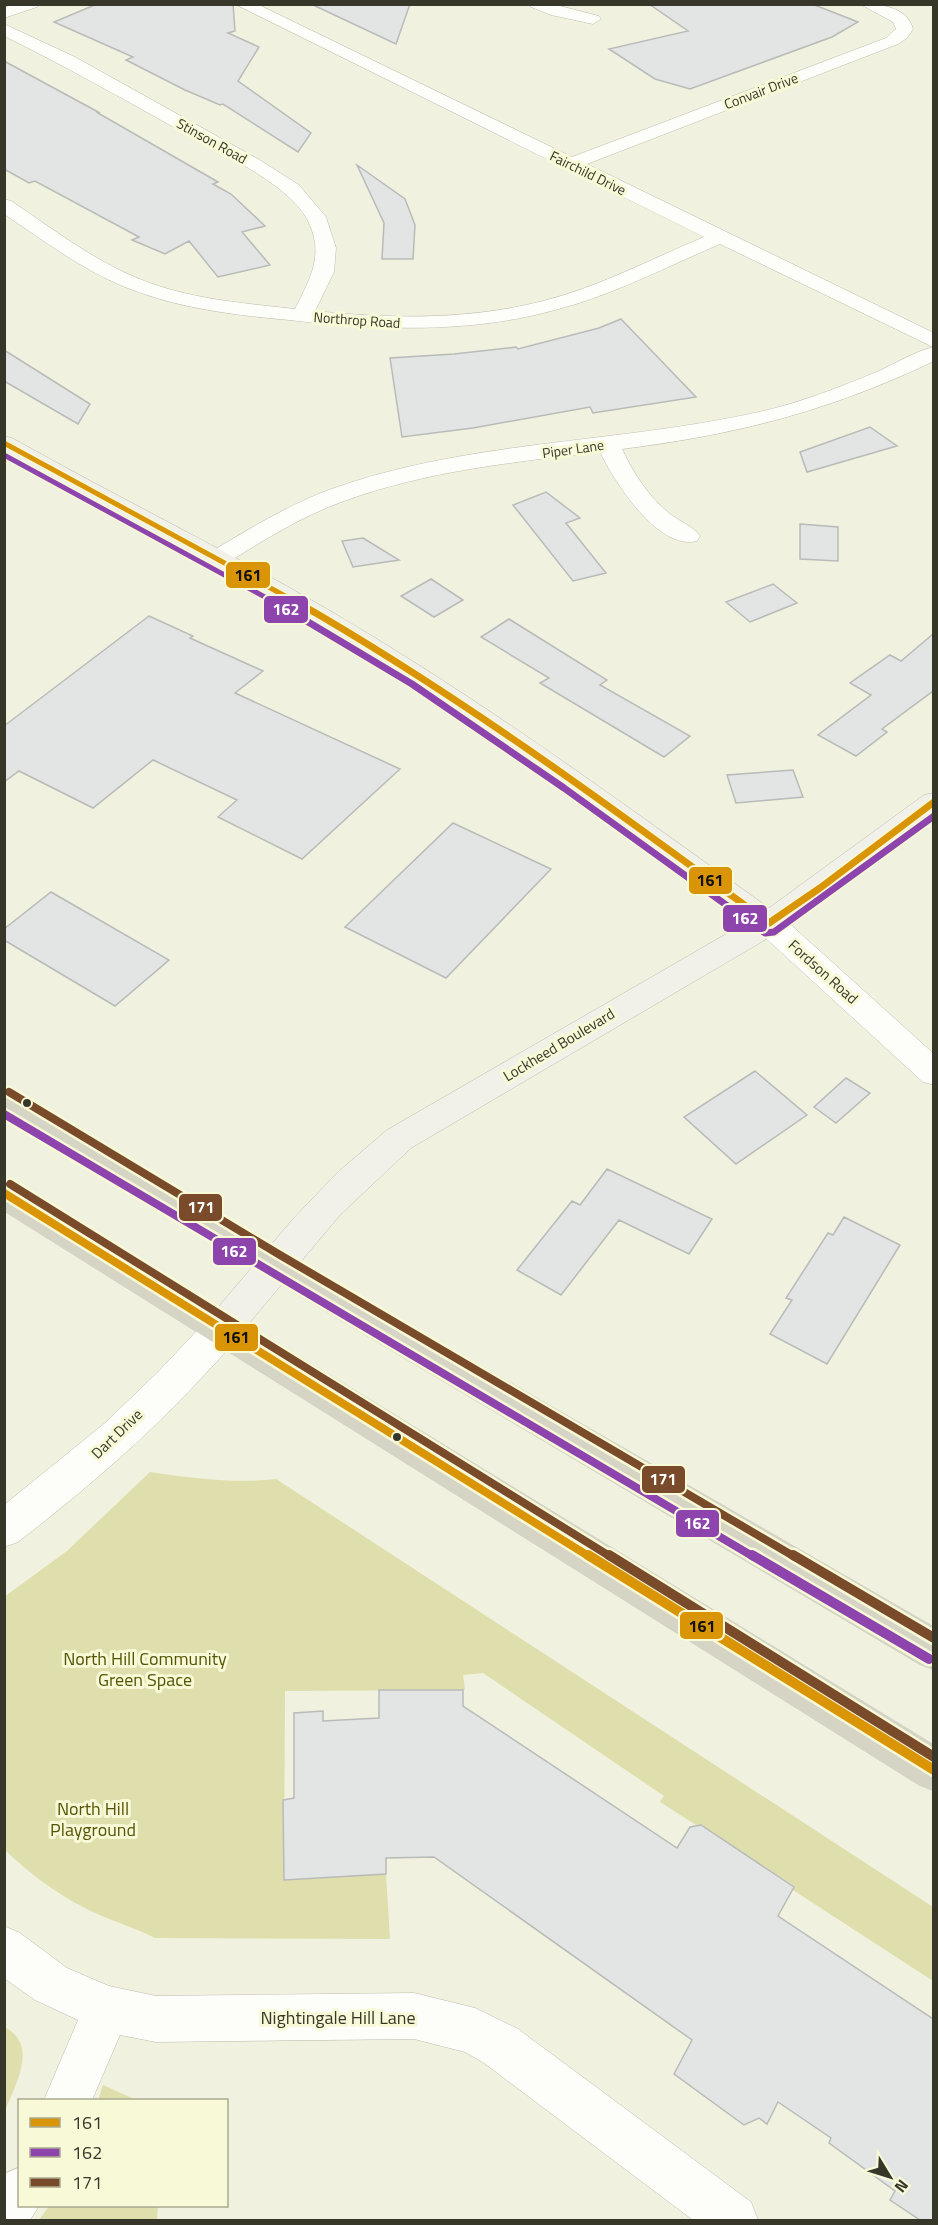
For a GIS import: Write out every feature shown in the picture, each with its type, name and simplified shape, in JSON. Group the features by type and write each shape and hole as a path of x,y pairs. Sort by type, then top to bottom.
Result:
{"highway":[{"path":"4,1101 275,1264 933,1650"},
{"path":"4,1193 933,1770"}],"street":[{"path":"4,13 31,4"},
{"name":"Fairchild Drive","path":"243,4 933,340"},
{"path":"537,4 557,12 593,19"},
{"name":"Convair Drive","path":"570,164 892,41 902,34 905,29 897,17 868,4"},
{"name":"Stinson Road","path":"4,29 69,61 252,163 292,189 316,218 326,248 324,272 302,316"},
{"name":"Northrop Road","path":"4,205 84,257 132,283 195,302 358,322 416,324 465,322 513,315 583,294 720,237"},
{"name":"Piper Lane","path":"218,558 299,512 376,483 459,464 725,426 794,410 879,380 933,353"},
{"name":"Fordson Road","path":"4,443 218,558 366,643 449,695 770,923 933,1073"},
{"path":"608,444 618,467 637,497 670,526 688,536"},
{"name":"Lockheed Boulevard","path":"222,1329 275,1264 348,1184 372,1160 399,1139 770,923 933,802"},
{"name":"Dart Drive","path":"4,1529 68,1481 177,1380 222,1329"},
{"name":"Nightingale Hill Lane","path":"4,1949 51,1984 107,2009 156,2019 414,2016 475,2032 501,2046 733,2220"},
{"path":"68,2099 107,2009"},
{"path":"4,2214 18,2195"}],"green space":[{"name":"North Hill Community Green Space","path":"150,1472 228,1481 276,1479 933,1907 933,1981 793,1890 794,1886 701,1825 696,1825 660,1802 664,1796 483,1673 463,1675 465,1690 285,1691 284,1880 386,1874 390,1939 155,1938 93,1912 53,1889 5,1850 4,1597 67,1551"},
{"path":"5,2027 21,2044 23,2055 22,2066 5,2111"},
{"path":"103,2085 134,2099 98,2099"},
{"path":"48,2207 158,2207 157,2220 39,2220"}],"building":[{"path":"97,4 233,4 235,31 228,33 259,47 238,81 311,133 298,152 223,104 220,105 185,90 126,60 133,57 54,22"},
{"path":"311,4 410,4 396,44"},
{"path":"649,4 812,4 858,22 832,37 690,89 655,79 609,49 688,31"},
{"path":"4,61 100,113 98,113 218,182 213,184 231,194 265,226 242,232 270,265 218,277 189,241 165,254 132,240 139,237 35,181 29,183 4,169"},
{"path":"357,165 405,199 415,225 413,259 382,259 384,223"},
{"path":"621,319 696,397 593,413 590,407 473,428 402,437 390,358 516,347 518,349 599,328"},
{"path":"4,350 90,404 78,424 4,381"},
{"path":"870,427 897,446 807,472 800,452"},
{"path":"546,492 580,518 566,523 606,573 573,581 513,505"},
{"path":"800,524 838,527 838,561 800,559"},
{"path":"363,538 399,560 353,567 342,541"},
{"path":"431,579 463,600 434,617 401,596"},
{"path":"773,584 797,603 750,622 726,602"},
{"path":"149,616 193,636 190,638 263,671 235,693 400,769 302,859 218,817 237,800 153,760 93,808 19,771 4,782 4,726"},
{"path":"509,619 607,680 600,685 690,736 664,757 540,683 549,678 481,637"},
{"path":"933,634 933,691 882,729 887,732 856,756 818,735 871,695 850,683 890,655 901,661"},
{"path":"793,770 803,797 736,803 727,775"},
{"path":"453,823 551,869 446,978 345,927"},
{"path":"51,892 169,960 115,1006 4,940 4,929"},
{"path":"755,1071 807,1115 736,1164 684,1117"},
{"path":"846,1078 870,1093 836,1123 814,1107"},
{"path":"607,1169 712,1219 689,1254 619,1220 561,1295 517,1270 572,1201 580,1205"},
{"path":"844,1217 900,1245 827,1364 770,1334 792,1300 786,1298 828,1233 833,1235"},
{"path":"379,1690 463,1690 463,1706 677,1848 690,1827 701,1825 794,1887 778,1916 933,2019 933,2220 920,2220 890,2200 895,2191 829,2143 831,2138 778,2102 767,2124 759,2118 744,2125 674,2074 692,2040 434,1857 386,1858 386,1874 284,1880 283,1800 294,1798 294,1713 323,1711 323,1721 379,1718"}],"transit line":[{"name":"161","path":"4,443 277,591 418,675 570,779 769,923 820,888 934,802"},
{"name":"162","path":"4,455 271,600 412,684 564,788 765,933 774,932 934,816"},
{"name":"171","path":"9,1092 280,1255 934,1638"},
{"name":"162","path":"4,1114 270,1273 929,1659"},
{"name":"171","path":"10,1184 934,1757"},
{"name":"161","path":"4,1193 934,1770"}],"park label":[{"name":"North Hill Playground","path":"93,1819"}]}
